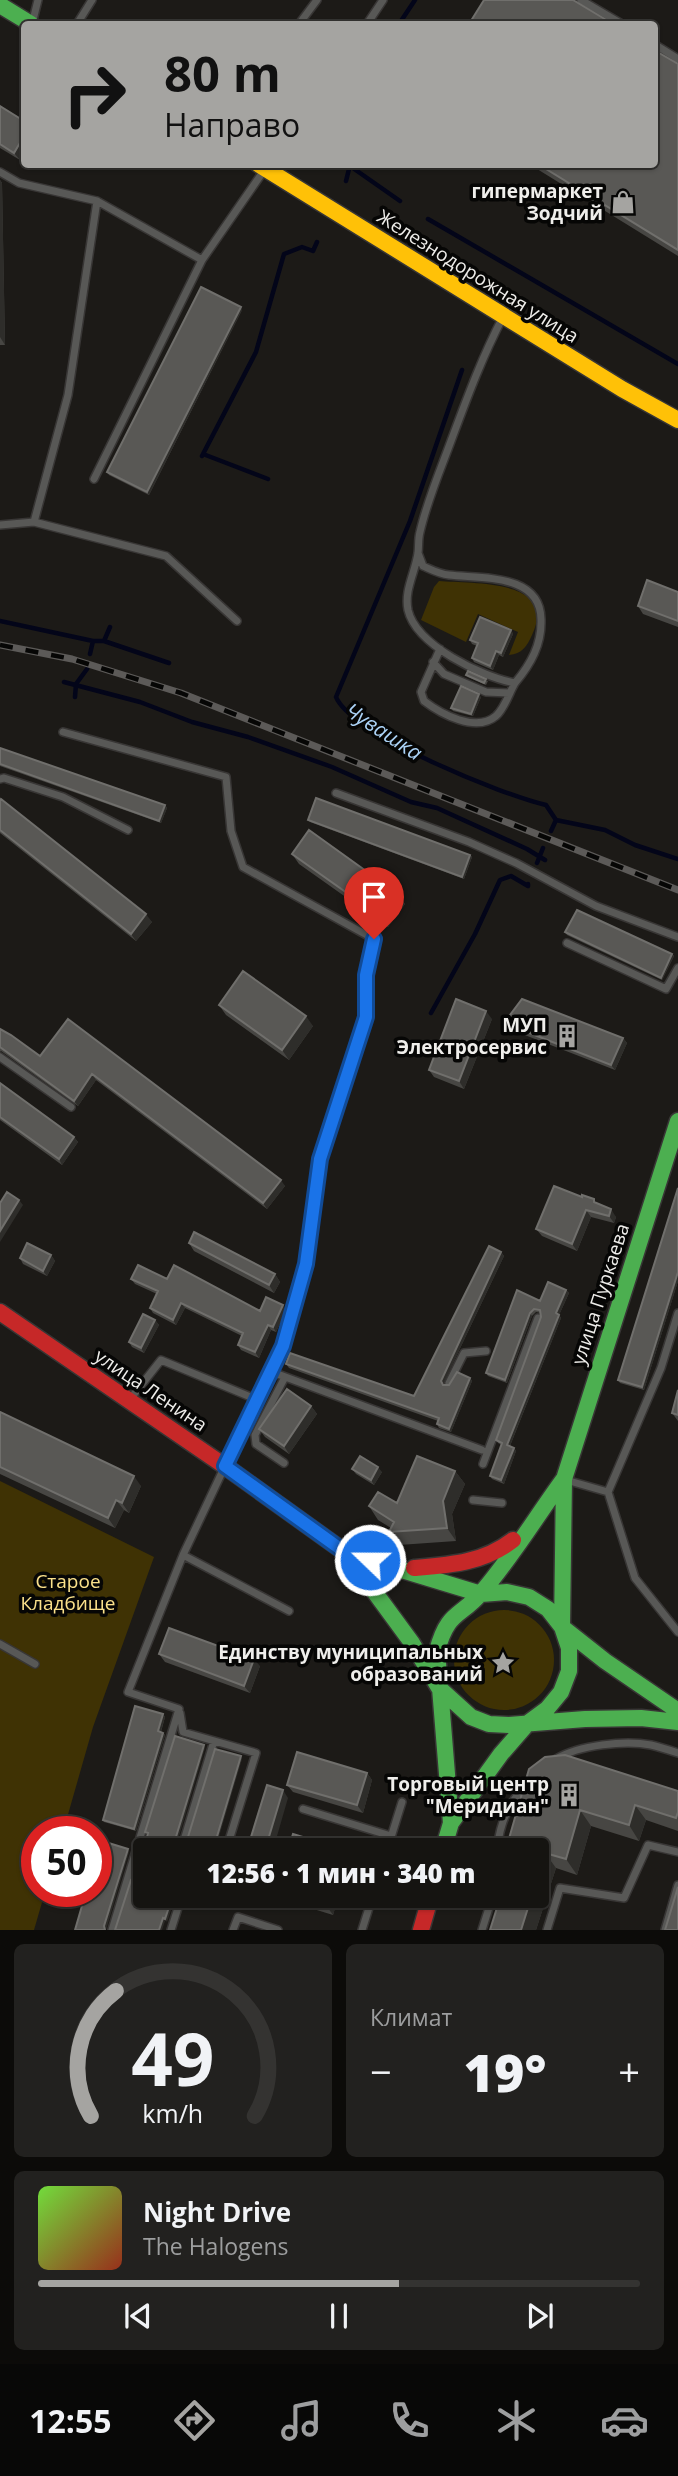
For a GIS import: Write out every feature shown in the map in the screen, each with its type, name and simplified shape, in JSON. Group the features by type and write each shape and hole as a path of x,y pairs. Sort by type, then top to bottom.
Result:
{"main road":[{"path":"0,5 26,21"},
{"name":"Железнодорожная улица","path":"269,168 503,316 678,420"},
{"name":"улица Пуркаева","path":"564,1479 678,1121"},
{"name":"улица Ленина","path":"1,1314 225,1466 346,1553"},
{"path":"451,1824 437,1651 443,1632 453,1616 481,1594 564,1479"},
{"path":"447,1838 451,1824 501,1754 528,1723 547,1709 561,1692 569,1671 569,1648 562,1627 564,1479"},
{"path":"401,1569 465,1564 489,1557 510,1543 545,1506"},
{"path":"346,1553 481,1594 507,1592 529,1597 548,1609 562,1627 650,1694 678,1711"},
{"path":"346,1553 412,1643 439,1688 471,1717 489,1724 509,1726 585,1718 641,1718 678,1722"},
{"path":"421,1930 427,1908"}],"lane":[{"path":"32,21 38,0"},
{"path":"79,21 92,0"},
{"path":"301,21 317,0"},
{"path":"369,21 383,0"},
{"path":"581,0 617,21"},
{"path":"658,46 678,59"},
{"path":"94,479 202,260 266,168"},
{"path":"0,172 19,183 97,201 202,260"},
{"path":"34,522 68,395 97,201"},
{"path":"503,316 484,355 431,494 406,595 416,628 440,649 498,680 515,683"},
{"path":"0,525 34,522 166,556 237,621"},
{"path":"418,553 423,566 439,573 521,585 538,602 541,614 542,633 530,662 496,716 486,722 474,724 442,712 424,701 421,692 440,649"},
{"path":"433,662 444,674 486,692 509,693"},
{"path":"64,732 226,776 231,831 243,867 374,939 366,975 366,1017 320,1159 306,1264 280,1356 183,1555 128,1692 179,1709"},
{"path":"0,779 63,797 128,830"},
{"path":"336,793 469,842 596,906 678,937"},
{"path":"567,943 663,991 678,968"},
{"path":"0,1057 71,1107"},
{"path":"678,1312 661,1368 608,1492 635,1578 678,1632"},
{"path":"483,1464 538,1318"},
{"path":"449,1383 464,1353 486,1351"},
{"path":"129,1401 161,1360 258,1400"},
{"path":"272,1372 482,1450"},
{"path":"284,1463 256,1444 255,1435 285,1377"},
{"path":"564,1479 608,1492"},
{"path":"473,1500 502,1503"},
{"path":"183,1555 289,1611"},
{"path":"0,1644 35,1664"},
{"path":"179,1709 183,1731 256,1754 230,1838"},
{"path":"112,1930 179,1709"},
{"path":"185,1838 214,1741"},
{"path":"547,1765 564,1755 600,1745 649,1744 678,1753"},
{"path":"498,1838 513,1798 539,1770"},
{"path":"303,1809 391,1836 402,1802"},
{"path":"547,1930 560,1888 624,1898 648,1845 678,1852"},
{"path":"665,1930 678,1885"},
{"path":"171,1930 178,1908"},
{"path":"362,1930 369,1908"},
{"path":"482,1930 488,1908"},
{"path":"233,1930 238,1917 278,1930"}],"green space":[{"path":"439,581 489,584 523,594 533,603 537,616 526,646 509,655 518,632 478,614 466,642 421,620"},
{"name":"Старое Кладбище","path":"0,1481 154,1557 93,1727 68,1816 21,1816 21,1907 41,1907 34,1930 0,1930"},
{"path":"504,1610 532,1618 546,1632 554,1660 546,1688 532,1702 504,1710 476,1702 462,1688 454,1660 462,1632 476,1618"}],"building":[{"path":"484,0 573,0 608,21 471,21"},
{"path":"658,52 678,64 678,250 545,168 658,168"},
{"path":"0,106 21,119 21,141 14,153 0,144"},
{"path":"201,287 241,307 147,492 107,472"},
{"path":"647,580 678,592 678,621 638,606"},
{"path":"480,617 511,630 501,653 496,651 490,666 472,658 478,643 470,640"},
{"path":"468,671 486,679 484,683 466,675"},
{"path":"461,686 479,694 471,714 451,708"},
{"path":"0,748 165,805 159,821 0,764"},
{"path":"316,798 470,855 462,877 308,820"},
{"path":"1,799 146,914 131,934 0,830"},
{"path":"309,830 398,894 381,917 292,854"},
{"path":"577,910 672,954 661,978 565,932"},
{"path":"243,971 306,1016 282,1050 219,1005"},
{"path":"456,999 486,1011 459,1081 429,1070"},
{"name":"МУП Электросервис","path":"522,999 623,1038 611,1065 504,1023"},
{"path":"68,1019 281,1180 263,1203 92,1074 74,1101 0,1047 0,1029 40,1056"},
{"path":"0,1083 74,1137 59,1159 0,1117"},
{"path":"554,1186 594,1199 594,1202 611,1209 609,1216 586,1210 572,1244 536,1229"},
{"path":"678,1188 678,1272 642,1387 618,1380"},
{"path":"7,1192 19,1200 0,1231 0,1203"},
{"path":"194,1232 275,1274 269,1285 189,1243"},
{"path":"27,1243 51,1255 43,1271 20,1258"},
{"path":"489,1246 501,1252 441,1381 443,1385 449,1385 457,1372 470,1378 449,1429 437,1424 439,1418 286,1364 290,1353 414,1396"},
{"path":"138,1265 167,1279 174,1265 260,1311 266,1297 283,1305 273,1327 268,1325 255,1352 238,1345 243,1333 181,1303 173,1320 150,1308 158,1291 131,1279"},
{"path":"548,1282 566,1290 556,1313 559,1315 507,1445 514,1448 501,1480 490,1476 502,1443 496,1440 541,1317 540,1310 534,1309 530,1313 505,1380 486,1373 517,1290 540,1301"},
{"path":"143,1314 155,1320 141,1348 129,1342"},
{"path":"287,1389 311,1406 284,1446 259,1429"},
{"path":"678,1390 678,1415 672,1413"},
{"path":"0,1412 134,1476 122,1503 116,1500 108,1518 0,1467"},
{"path":"360,1456 378,1467 371,1480 352,1469"},
{"path":"417,1456 455,1471 443,1501 447,1528 389,1532 394,1522 369,1506 378,1492 397,1503"},
{"path":"169,1628 254,1659 244,1686 159,1654"},
{"path":"135,1706 163,1714 158,1731 163,1733 134,1829 112,1823 112,1816 104,1816"},
{"path":"175,1736 204,1745 176,1838 147,1838 148,1833 145,1832"},
{"path":"215,1749 241,1756 217,1838 188,1838"},
{"path":"297,1752 367,1773 357,1805 287,1785"},
{"path":"565,1755 678,1791 676,1818 635,1805 629,1825 580,1810 566,1859 549,1854 549,1838 509,1838 529,1769 545,1757"},
{"path":"267,1785 283,1790 269,1838 251,1838"},
{"path":"112,1844 128,1849 112,1900"},
{"path":"131,1880 133,1908 169,1908 159,1930 115,1930"},
{"path":"678,1887 678,1930 665,1930"},
{"path":"82,1907 110,1907 105,1930 75,1930"},
{"path":"497,1908 528,1908 521,1930 490,1930"}],"waterway":[{"name":"Чувашка","path":"401,21 415,0"},
{"name":"Чувашка","path":"346,181 349,168"},
{"path":"353,168 400,201"},
{"path":"428,219 678,364"},
{"path":"202,456 256,352 284,254 302,247 313,251 317,242"},
{"name":"Чувашка","path":"462,370 410,521 336,697 348,712 369,728 431,762 498,790 546,805 556,820 605,830 635,845 678,859"},
{"path":"203,454 268,479"},
{"path":"0,621 93,641 104,641 110,627"},
{"path":"90,654 93,641"},
{"path":"104,641 169,663"},
{"path":"75,697 76,684 87,669"},
{"path":"64,682 140,702 192,722 248,737 332,767 411,802 437,808 527,849 545,860"},
{"path":"551,831 556,820"},
{"path":"537,863 543,848"},
{"path":"431,1013 475,934 500,880 511,876 528,884"}],"railway":[{"path":"0,645 72,659 181,693 678,890"}],"traffic: fast":[{"path":"0,5 26,21"},
{"path":"447,1838 451,1823 501,1754 528,1723 547,1709 561,1692 569,1671 569,1648 562,1627 564,1479 678,1121"},
{"path":"229,1469 346,1553 412,1643 439,1688 471,1717 489,1724 509,1725 641,1718 678,1722"},
{"path":"451,1823 437,1651 441,1638 450,1621 493,1579 563,1480"},
{"path":"346,1553 481,1594 507,1592 529,1597 548,1609 562,1627 605,1661 678,1711"}],"traffic: slow":[{"path":"264,168 622,389 678,420"}],"traffic: jam":[{"path":"0,1312 229,1469"},
{"path":"414,1568 478,1558 513,1540"},
{"path":"421,1930 427,1908"}],"place":[{"name":"гипермаркет Зодчий","path":"623,202"},
{"name":"МУП Электросервис","path":"567,1036"},
{"name":"Единству муниципальных образований","path":"503,1663"},
{"name":"Торговый центр \"Меридиан\"","path":"569,1795"}],"route":[{"path":"370,1560 346,1553 225,1466 283,1346 306,1264 320,1159 366,1017 366,975 374,939"}]}
